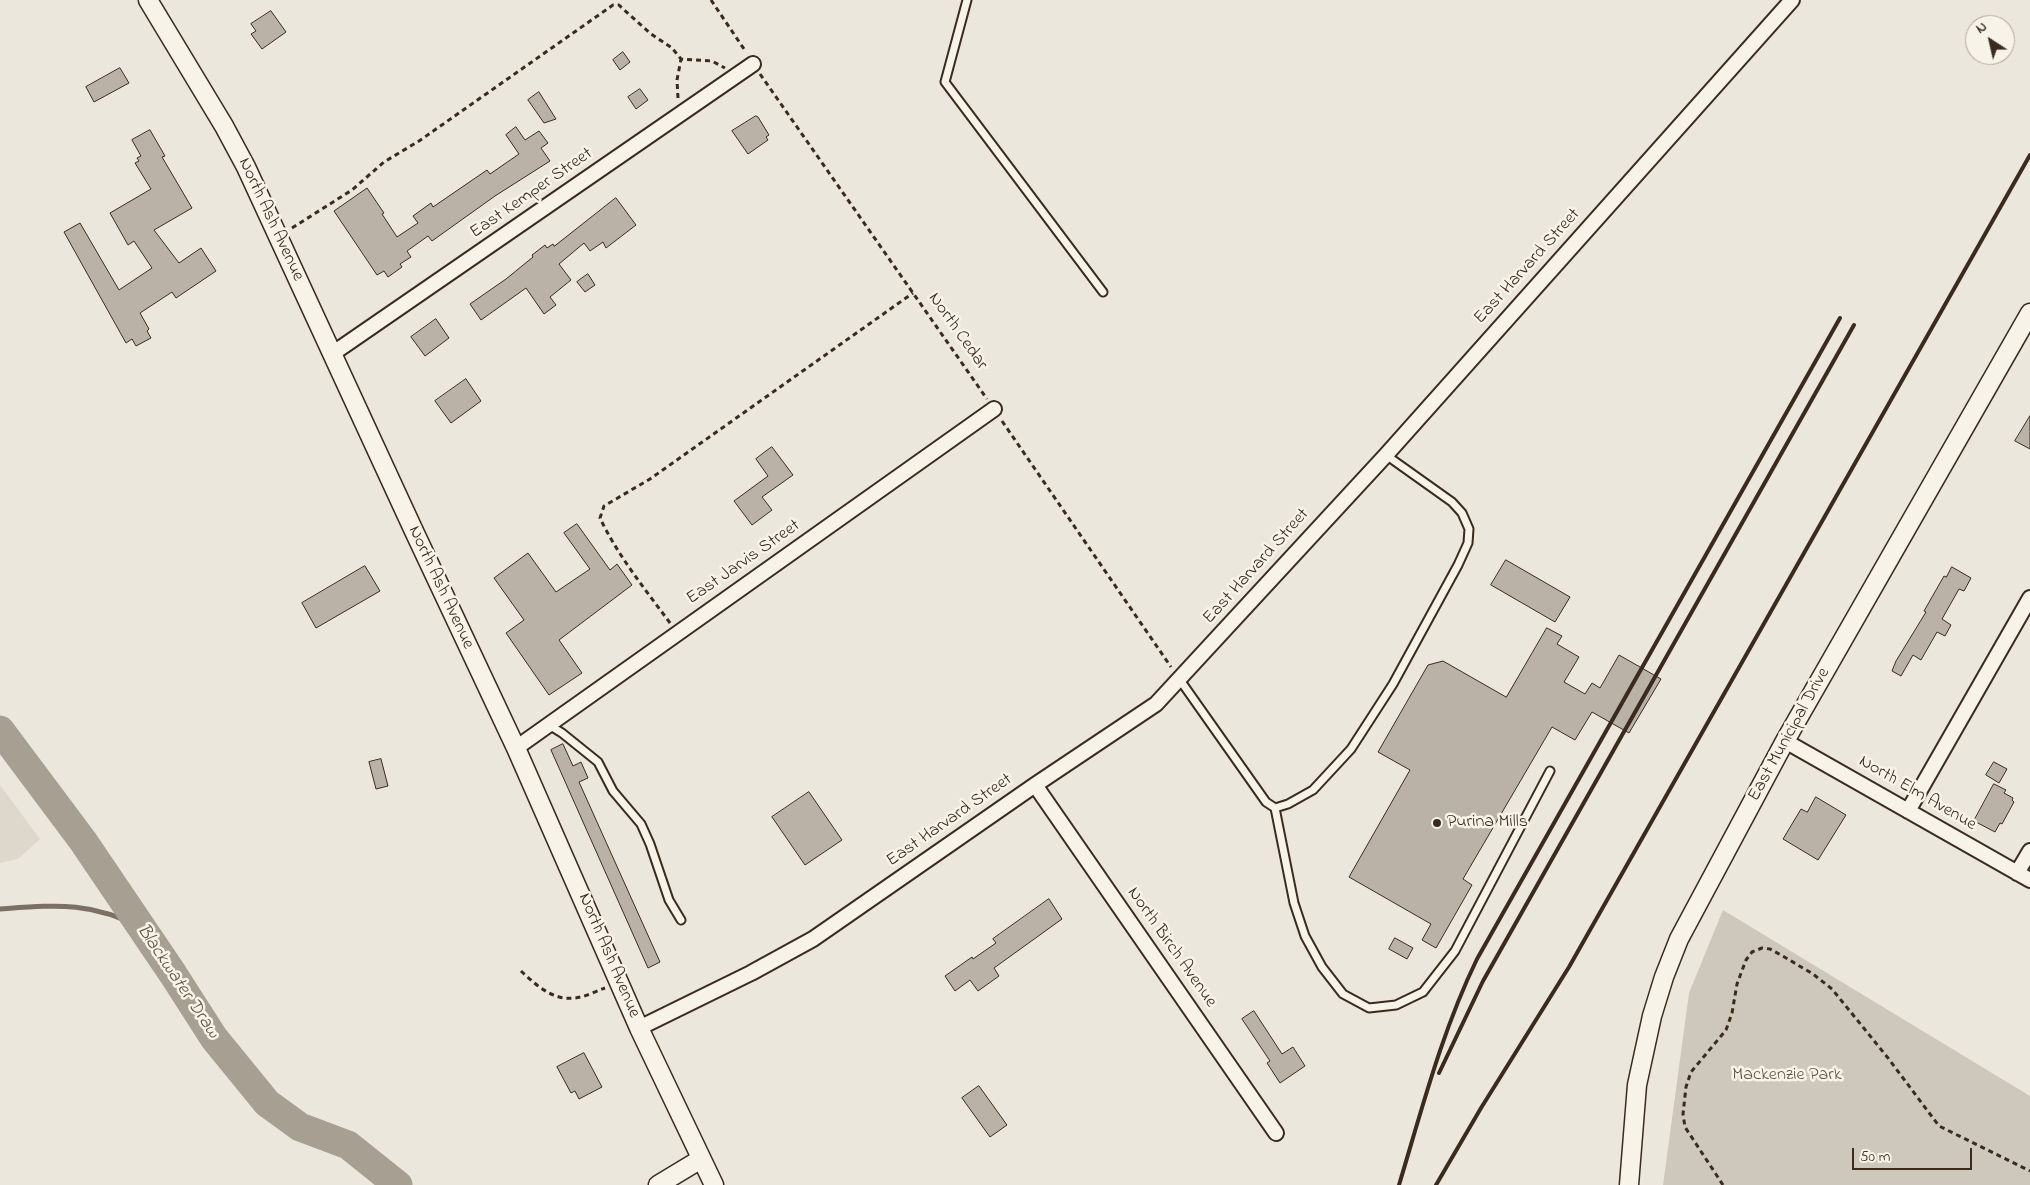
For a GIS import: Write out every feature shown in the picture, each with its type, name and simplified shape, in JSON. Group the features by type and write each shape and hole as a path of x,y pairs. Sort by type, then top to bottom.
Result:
{"street":[{"name":"North Ash Avenue","path":"148,0 224,126 246,167 516,748 640,1028 714,1185"},
{"name":"East Harvard Street","path":"640,1028 751,973 813,939 1035,785 1156,704 1386,455 1792,0"},
{"name":"East Kemper Street","path":"332,354 753,64"},
{"name":"East Municipal Drive","path":"1629,1185 1637,1085 1652,1016 1664,977 1679,939 1785,740 2030,313"},
{"name":"East Jarvis Street","path":"516,748 994,409"},
{"path":"1908,811 2030,598"},
{"name":"North Elm Avenue","path":"1785,740 2030,880"},
{"name":"North Birch Avenue","path":"1035,785 1276,1133"},
{"path":"2018,872 2030,851"},
{"path":"658,1185 701,1159"}],"lane":[{"path":"967,0 945,82 1103,292"},
{"path":"1275,808 1288,804 1313,790 1351,749 1393,684 1468,543 1468,529 1462,513 1452,502 1386,455"},
{"path":"1180,680 1266,802 1275,808 1294,903 1305,936 1322,967 1343,994 1369,1008 1396,1005 1423,992 1455,951 1550,771"},
{"path":"548,725 562,732 598,762 613,791 640,824 650,844 669,900 681,920"}],"path":[{"name":"North Cedar","path":"711,0 753,64 994,409 1180,680"},
{"path":"278,237 352,190 384,162 419,141 613,5 619,5 651,34 672,48 681,59 712,61 721,65 733,78"},
{"path":"680,115 677,80 681,59"},
{"path":"677,633 628,566 606,530 600,518 604,506 650,480 913,293"},
{"path":"1723,1185 1685,1127 1683,1114 1686,1087 1691,1072 1726,1030 1732,1013 1737,984 1746,960 1752,952 1762,948 1770,949 1796,964 1832,989 1888,1058 1939,1126 2030,1171"},
{"path":"521,971 540,988 554,996 575,998 620,983"}],"shaded area":[{"path":"0,785 40,839 18,859 0,863"}],"green space":[{"name":"Mackenzie Park","path":"1723,910 2030,1096 2030,1185 1663,1185 1689,993"}],"building":[{"path":"271,11 286,32 262,49 251,34 256,31 251,24"},
{"path":"623,52 630,62 620,70 613,60"},
{"path":"120,68 129,83 94,102 86,87"},
{"path":"640,89 648,100 636,109 628,97"},
{"path":"539,92 556,119 544,123 528,100"},
{"path":"756,116 769,135 766,137 768,140 748,154 732,131"},
{"path":"516,127 525,140 539,131 548,143 541,148 550,161 495,196 432,241 428,236 407,251 411,257 400,264 402,267 388,277 384,271 377,275 334,211 367,188 397,237 418,223 413,216 431,203 433,207 487,170 490,174 519,154 506,135"},
{"path":"150,130 165,156 162,157 192,208 154,230 179,263 201,248 216,271 176,298 172,292 140,313 149,329 147,331 151,338 136,346 132,339 126,343 64,232 80,223 119,290 152,268 134,241 128,245 110,213 151,189 135,163 139,161 137,158 141,156 132,140"},
{"path":"616,198 636,225 606,248 603,242 590,251 584,243 559,264 571,280 550,297 556,305 544,314 526,288 481,320 470,304 506,279 545,245 547,248 553,244 554,246"},
{"path":"588,274 595,285 585,292 577,282"},
{"path":"436,319 449,338 425,356 411,337"},
{"path":"466,379 481,401 451,423 435,401"},
{"path":"2030,416 2030,449 2015,441"},
{"path":"772,447 793,475 762,497 772,510 752,525 734,501 768,476 756,459"},
{"path":"577,524 610,570 617,564 632,585 559,640 582,673 549,695 506,633 524,620 494,578 528,553 556,592 590,569 564,533"},
{"path":"1506,560 1570,597 1555,622 1491,585"},
{"path":"365,566 380,591 316,628 302,603"},
{"path":"1952,567 1971,578 1964,591 1959,589 1942,619 1951,625 1945,636 1937,632 1921,660 1913,655 1901,676 1892,671 1896,661 1926,612 1924,611 1944,576 1946,577"},
{"name":"Purina Mills","path":"1547,628 1562,636 1557,644 1579,657 1564,682 1585,694 1592,683 1600,688 1619,655 1661,679 1629,733 1592,712 1575,740 1552,727 1463,879 1472,885 1436,948 1422,940 1431,924 1349,877 1410,770 1378,752 1428,665 1443,661 1506,697"},
{"path":"563,744 573,766 581,762 588,778 579,782 660,962 648,968 551,750"},
{"path":"381,759 388,786 376,789 369,762"},
{"path":"1994,762 2007,769 1999,783 1986,775"},
{"path":"1994,784 2006,790 2004,793 2013,798 2014,802 2002,824 2000,823 1995,832 1974,821"},
{"path":"809,792 842,840 805,865 772,817"},
{"path":"1816,797 1846,815 1818,860 1783,839 1801,809 1807,812"},
{"path":"1049,899 1062,919 994,968 999,976 978,991 970,980 955,991 945,976 996,943 993,939"},
{"path":"1395,938 1413,948 1407,959 1389,949"},
{"path":"1254,1011 1282,1054 1293,1047 1305,1066 1280,1083 1267,1063 1270,1061 1242,1019"},
{"path":"584,1053 602,1087 579,1099 575,1091 571,1093 557,1067"},
{"path":"979,1086 1007,1125 990,1137 962,1098"}],"waterway":[{"name":"Blackwater Draw","path":"0,730 83,841 214,1038 267,1103 300,1127 348,1145 398,1185"},
{"path":"0,909 39,906 89,909 124,919 142,928"}],"railway":[{"path":"1436,1185 1481,1108 1569,967 2030,155"},
{"path":"1399,1185 1443,1042 1477,959 1840,318"},
{"path":"1439,1073 1483,981 1854,325"}],"place":[{"name":"Purina Mills","path":"1437,823"}]}
